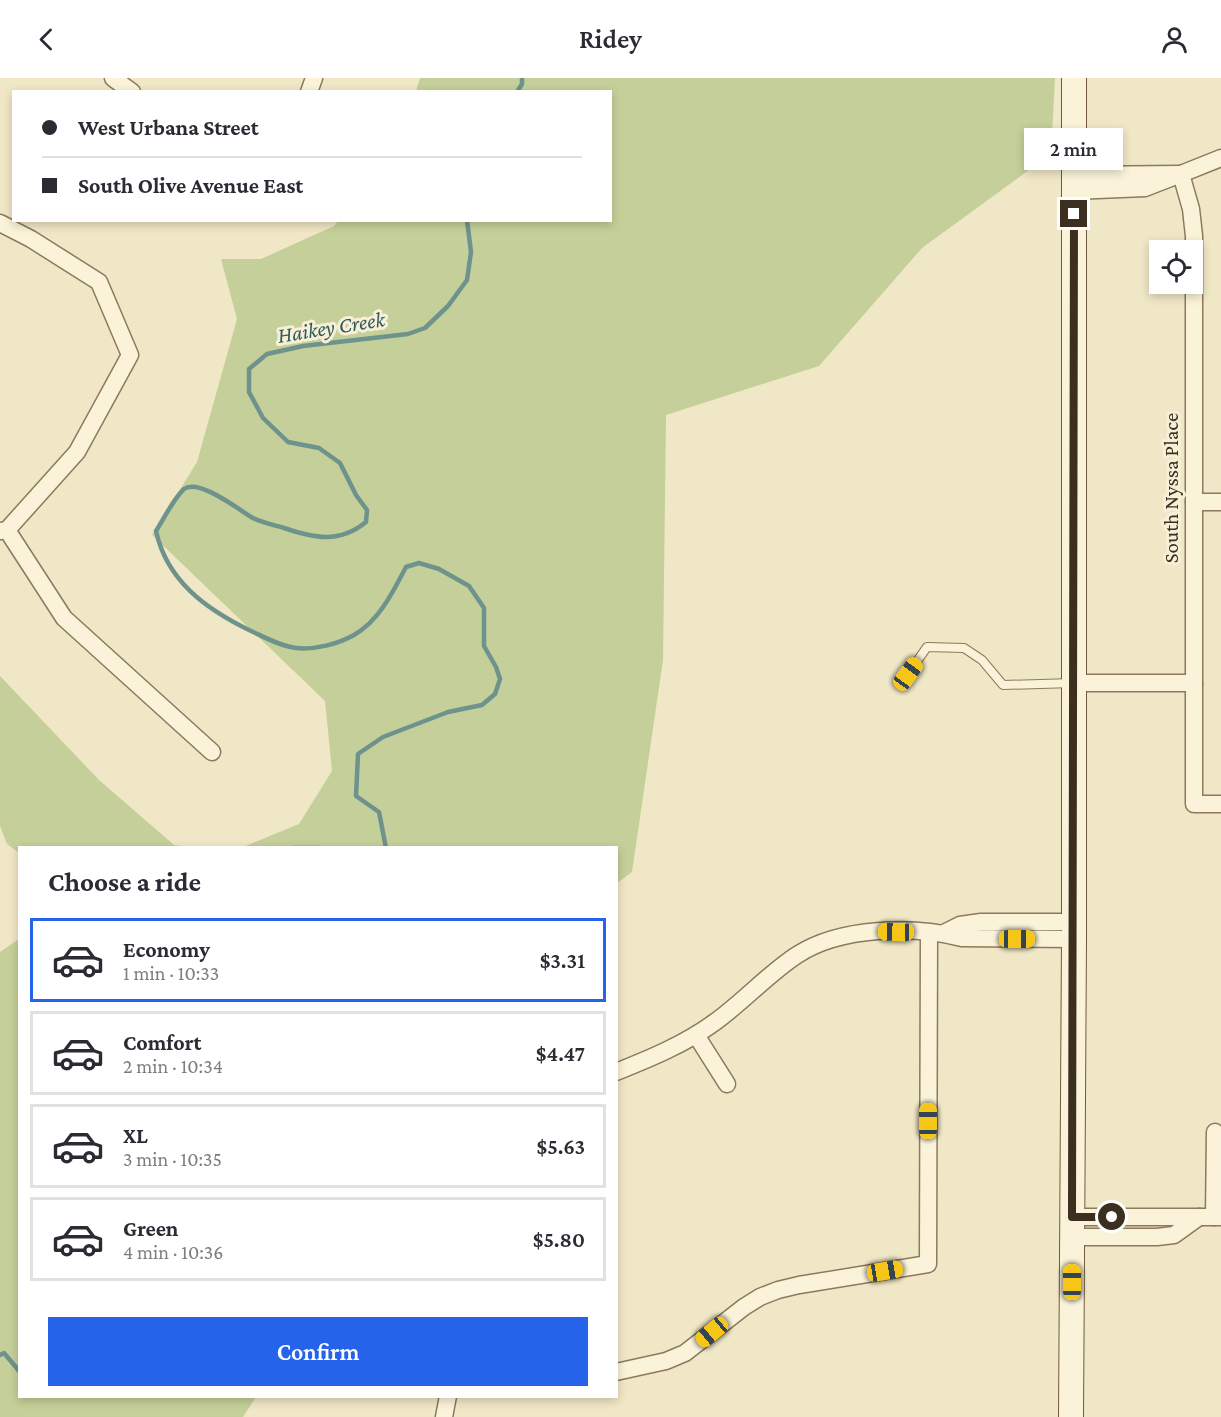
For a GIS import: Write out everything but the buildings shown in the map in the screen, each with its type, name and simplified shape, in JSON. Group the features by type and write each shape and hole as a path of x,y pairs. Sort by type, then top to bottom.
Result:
{"street":[{"path":"113,78 129,90"},
{"path":"1071,1417 1074,930 1074,78"},
{"path":"1074,183 1181,174 1221,158"},
{"name":"South Nyssa Place","path":"1181,174 1191,209 1194,236 1194,804 1221,804"},
{"path":"0,223 31,239 99,282 130,356 77,452 3,531 64,618 212,752"},
{"path":"1194,502 1221,502"},
{"path":"1073,683 1194,683"},
{"path":"618,1071 656,1056 696,1035 730,1011 796,956 816,945 859,932 936,933 960,925 981,922 1074,930"},
{"path":"618,1372 666,1361 685,1353 744,1307 778,1290 928,1264 936,933"},
{"path":"696,1035 727,1084"},
{"path":"1072,1227 1211,1217 1215,1132"},
{"path":"444,1417 448,1398"}],"lane":[{"path":"908,674 927,647 964,648 982,660 1003,685 1073,683"}],"green space":[{"path":"420,78 1055,78 1051,154 922,248 819,366 666,415 663,660 632,872 618,882 618,846 245,846 299,824 332,771 325,701 152,535 197,462 237,319 221,259 261,259 334,226 337,222 612,222 612,90 416,90"},
{"path":"0,676 99,780 174,845 181,846 18,846 18,852 7,844 0,826"},
{"path":"18,940 18,1398 255,1398 243,1417 0,1417 0,952"}],"waterway":[{"name":"Haikey Creek","path":"518,90 522,78"},
{"name":"Haikey Creek","path":"386,846 379,812 356,796 358,754 383,737 448,712 482,705 495,694 500,679 484,646 484,608 469,586 439,569 419,563 406,567 385,605 363,629 334,644 311,648 290,647 233,622 190,591 169,565 156,531 180,493 191,487 209,491 257,520 306,534 336,536 346,534 366,522 367,510 356,495 340,463 319,448 288,442 263,418 249,392 249,369 267,354 303,346 408,334 425,328 448,306 467,280 471,252 467,222"},
{"name":"Haikey Creek","path":"0,1355 4,1353 18,1370"}],"route":[{"path":"1074,214 1072,1217 1112,1217"}]}
